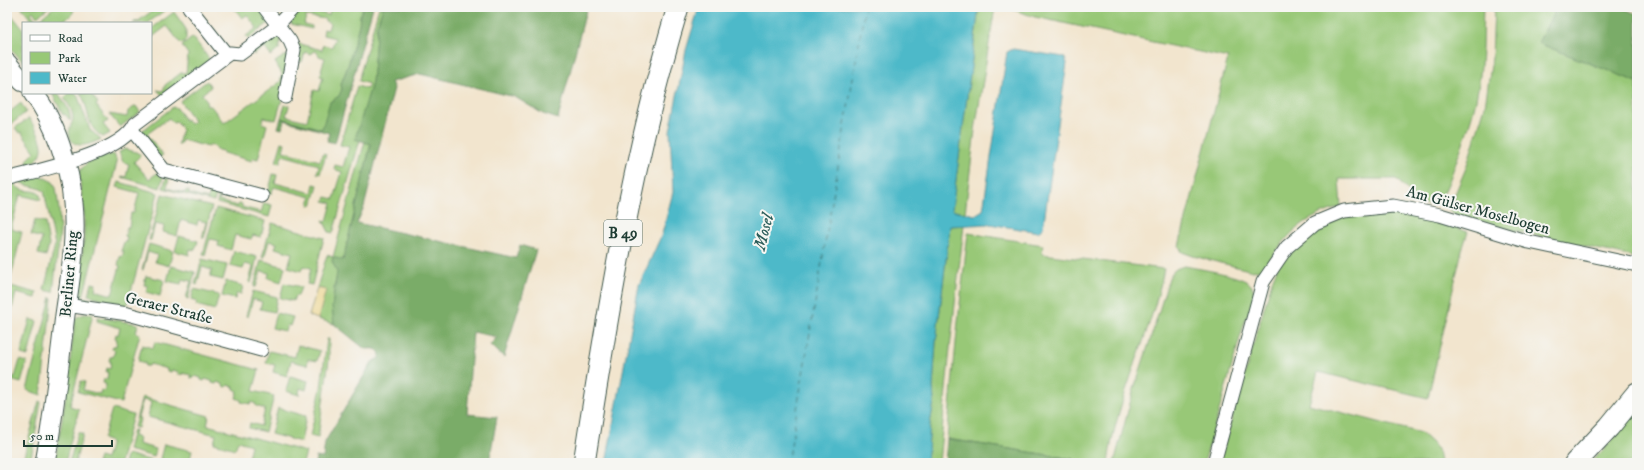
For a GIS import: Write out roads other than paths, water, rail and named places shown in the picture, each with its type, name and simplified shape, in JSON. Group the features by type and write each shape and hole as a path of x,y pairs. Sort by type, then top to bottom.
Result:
{"main road":[{"name":"B 49","path":"584,463 614,278 634,179 666,46 678,7"},
{"path":"1575,463 1609,427 1637,393"}],"street":[{"path":"190,7 227,55"},
{"path":"264,7 292,45 294,50 285,97"},
{"path":"7,179 66,162 113,146 132,130 139,120 230,53 240,54 278,25 294,7"},
{"path":"7,63 22,81"},
{"name":"Berliner Ring","path":"33,94 46,113 66,162 74,203 73,245 51,428 45,463"},
{"path":"132,130 164,170 262,196"},
{"name":"Am Gülser Moselbogen","path":"1214,463 1264,282 1288,247 1314,224 1344,211 1393,206 1440,215 1529,242 1637,265"},
{"name":"Geraer Straße","path":"66,305 128,314 261,350"}],"water":[{"name":"Mosel","path":"699,7 979,7 952,210 975,215 983,210 1007,52 1013,49 1064,57 1067,63 1043,228 1038,232 989,224 950,226 936,342 933,387 934,402 930,424 927,463 606,463 639,285 662,234 673,192 670,131 686,50"}]}
